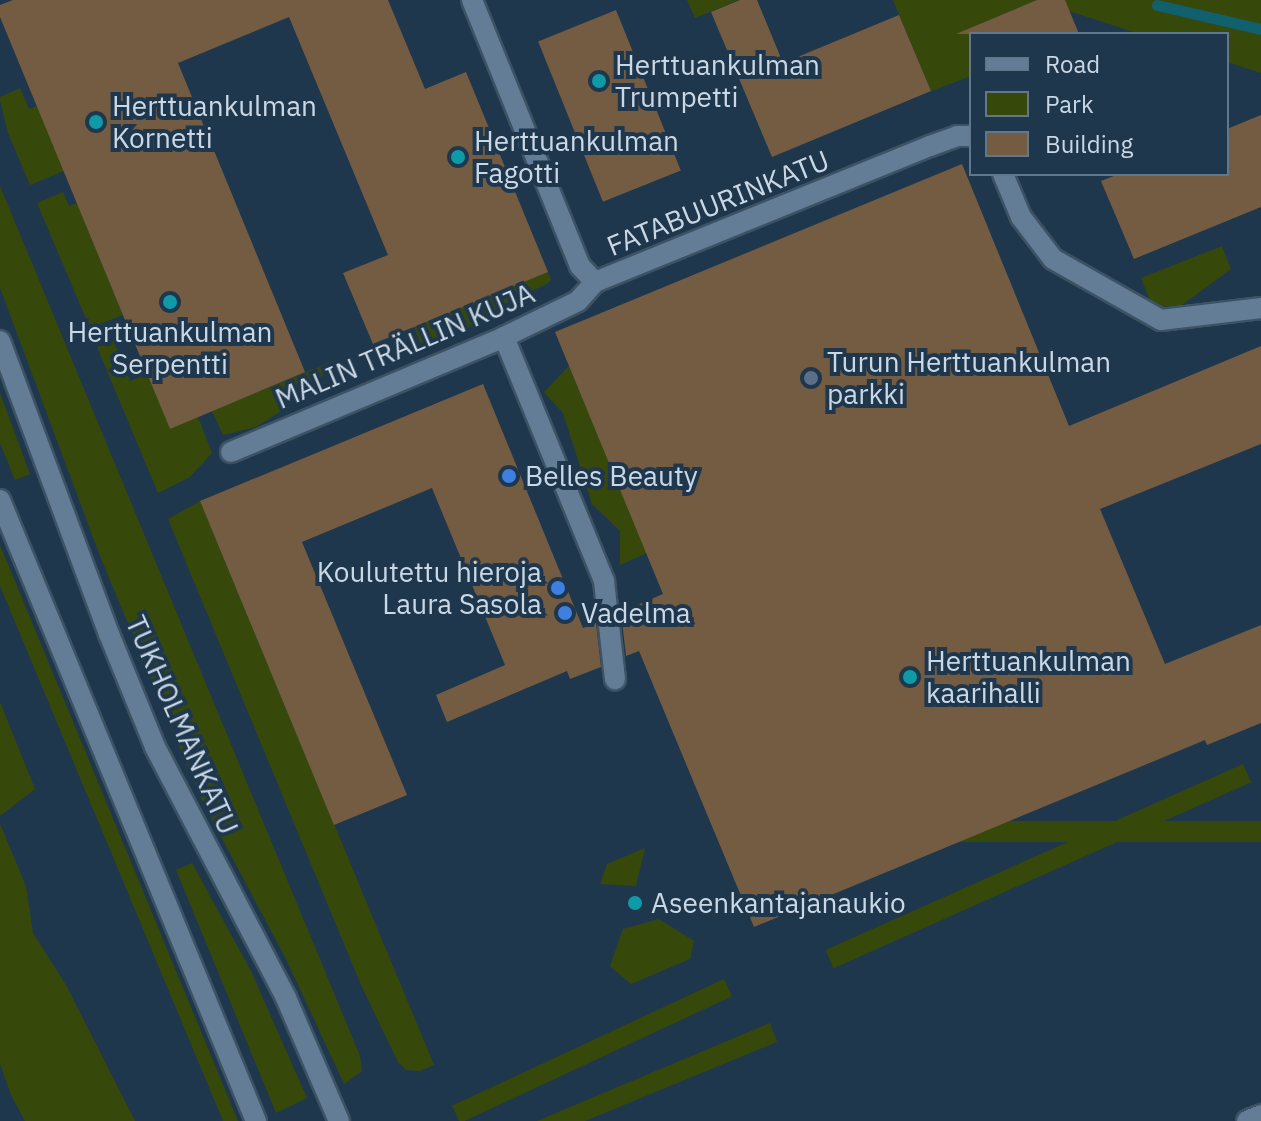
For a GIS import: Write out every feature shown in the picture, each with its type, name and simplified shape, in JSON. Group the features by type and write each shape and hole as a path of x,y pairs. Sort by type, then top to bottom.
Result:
{"street":[{"name":"FATABUURINKATU","path":"472,0 580,266 595,282 941,141 969,136"},
{"path":"1004,176 1021,217 1053,259 1161,320 1261,308"},
{"name":"MALIN TRÄLLIN KUJA","path":"231,452 504,337 578,301 595,282"},
{"path":"504,337 604,581 615,679"},
{"name":"TUKHOLMANKATU","path":"0,341 109,634 155,747 286,998 339,1121"},
{"path":"0,500 256,1121"},
{"path":"1247,1121 1261,1115"}],"green space":[{"path":"687,0 739,0 695,18"},
{"path":"893,0 1037,0 982,23 969,32 969,77 931,91"},
{"path":"1065,0 1261,0 1261,73 1229,63 1229,32 1134,32 1069,11"},
{"path":"20,88 29,109 37,106 64,171 30,185 8,133 0,101 0,97"},
{"path":"0,186 360,1056 362,1071 344,1084 286,959 200,797 100,556 0,288"},
{"path":"63,192 69,206 77,203 123,315 90,328 37,203"},
{"path":"1222,246 1231,269 1179,307 1152,306 1141,278"},
{"path":"548,272 551,280 547,284 512,300 460,333 422,348 414,327"},
{"path":"114,341 130,381 148,374 170,429 198,417 212,453 190,477 158,493 97,347"},
{"path":"335,360 308,394 256,427 223,435 212,411"},
{"path":"569,366 647,553 620,565 620,531 592,504 563,413 544,392"},
{"path":"0,393 30,474 15,480 0,443"},
{"path":"200,501 434,1065 420,1071 406,1070 398,1062 361,985 168,519"},
{"path":"0,545 238,1121 223,1121 0,586"},
{"path":"0,702 35,789 0,816"},
{"path":"1243,764 1251,782 834,968 826,950"},
{"path":"810,821 1261,821 1261,842 810,842"},
{"path":"0,824 26,886 33,933 66,985 135,1121 25,1121 11,1095 0,1064"},
{"path":"645,848 636,886 600,884 607,864"},
{"path":"192,863 251,971 307,1098 276,1113 176,870"},
{"path":"659,919 694,941 690,959 631,984 610,966 623,929"},
{"path":"724,979 732,996 464,1121 459,1121 452,1106"},
{"path":"770,1023 777,1042 585,1121 537,1121"}],"building":[{"path":"13,0 388,0 425,89 466,72 548,272 373,344 343,273 388,255 289,17 178,63 305,372 170,429 0,17 0,5"},
{"path":"740,0 757,0 783,63 899,15 931,91 772,157 711,12"},
{"path":"1037,0 1065,0 1078,32 969,32 956,34"},
{"name":"Herttuankulman Trumpetti","path":"616,10 681,170 603,202 538,41"},
{"path":"1261,115 1261,207 1134,259 1101,181 1114,176 1229,176 1229,128"},
{"path":"962,164 1069,426 1261,346 1261,444 1100,509 1165,664 1261,625 1261,723 1207,745 1205,740 754,927 639,651 626,656 621,612 663,594 555,332"},
{"path":"483,384 583,628 596,623 601,667 570,679 567,671 447,722 436,695 505,665 432,488 302,542 407,795 334,825 200,501"}],"waterway":[{"path":"1157,5 1261,29"}],"place":[{"name":"Herttuankulman Trumpetti","path":"599,81"},
{"name":"Herttuankulman Kornetti","path":"96,122"},
{"name":"Herttuankulman Fagotti","path":"458,157"},
{"name":"Herttuankulman Serpentti","path":"170,302"},
{"name":"Turun Herttuankulman parkki","path":"811,378"},
{"name":"Belles Beauty","path":"509,476"},
{"name":"Koulutettu hieroja Laura Sasola","path":"558,588"},
{"name":"Vadelma","path":"565,613"},
{"name":"Herttuankulman kaarihalli","path":"910,677"},
{"name":"Aseenkantajanaukio","path":"635,903"}]}
